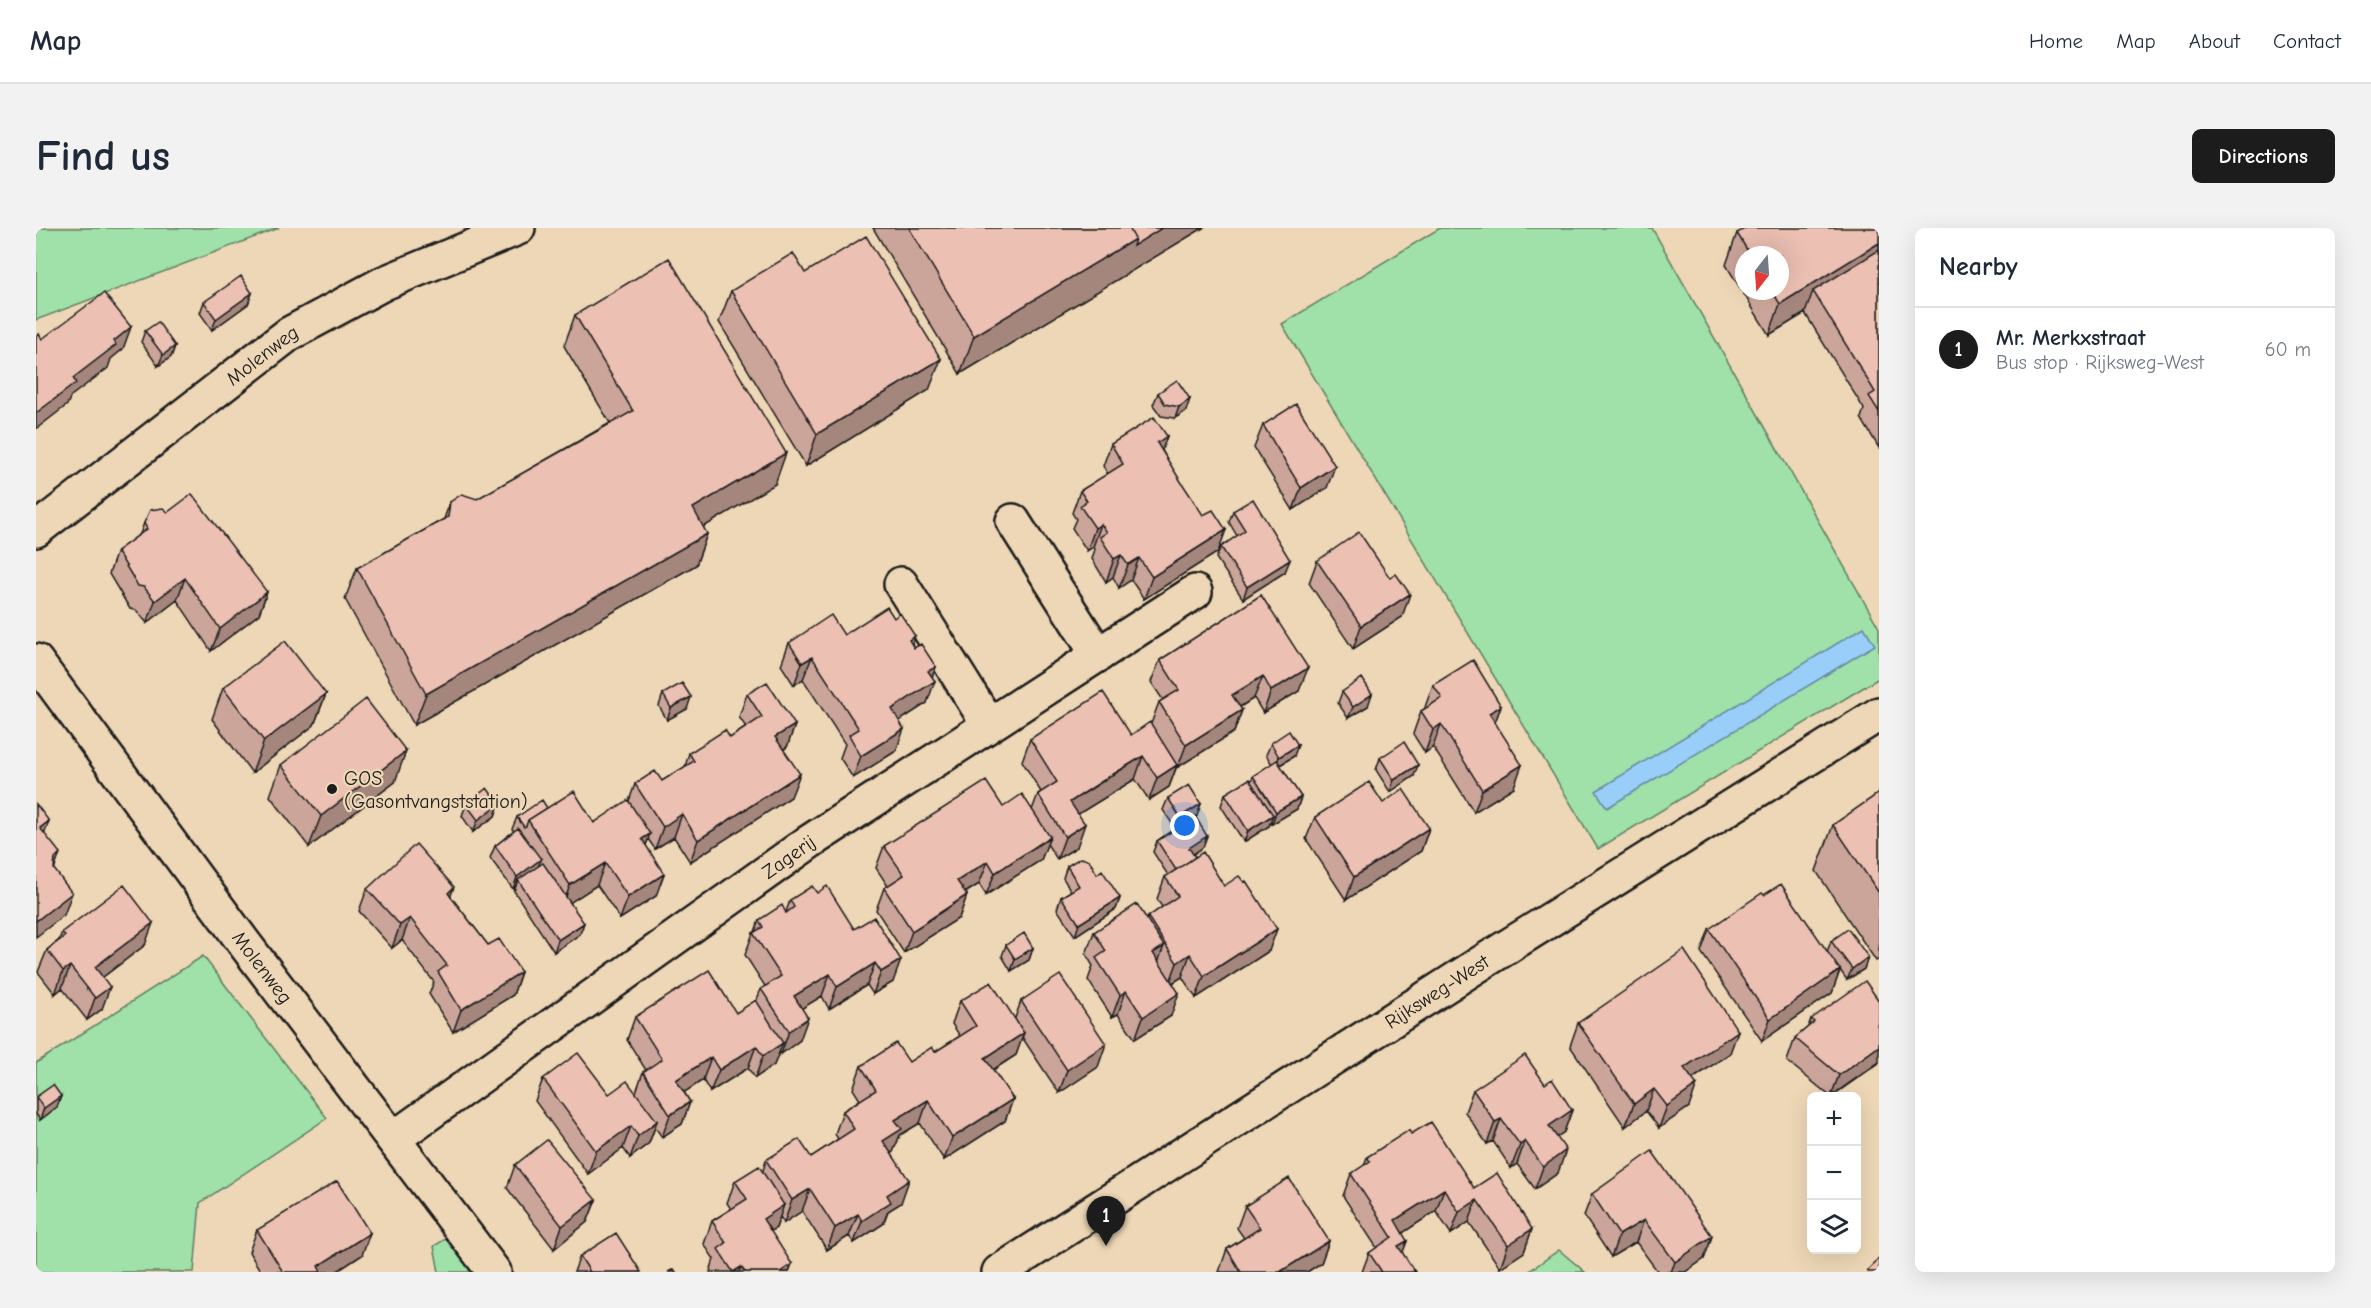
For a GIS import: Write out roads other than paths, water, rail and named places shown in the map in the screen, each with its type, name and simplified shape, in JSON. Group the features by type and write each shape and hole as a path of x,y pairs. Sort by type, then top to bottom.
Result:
{"street":[{"name":"Molenweg","path":"36,530 289,334 384,283 518,228"},
{"path":"1013,521 1098,655"},
{"path":"901,584 989,725"},
{"name":"Zagerij","path":"393,1139 809,842 1195,592"},
{"name":"Molenweg","path":"36,661 244,943 494,1272"},
{"name":"Rijksweg-West","path":"999,1272 1458,978 1879,714"}],"water":[{"path":"1864,627 1875,645 1607,808 1596,791"}],"place":[{"name":"GOS (Gasontvangststation)","path":"332,789"},
{"name":"Mr. Merkxstraat","path":"1106,1246"}]}
